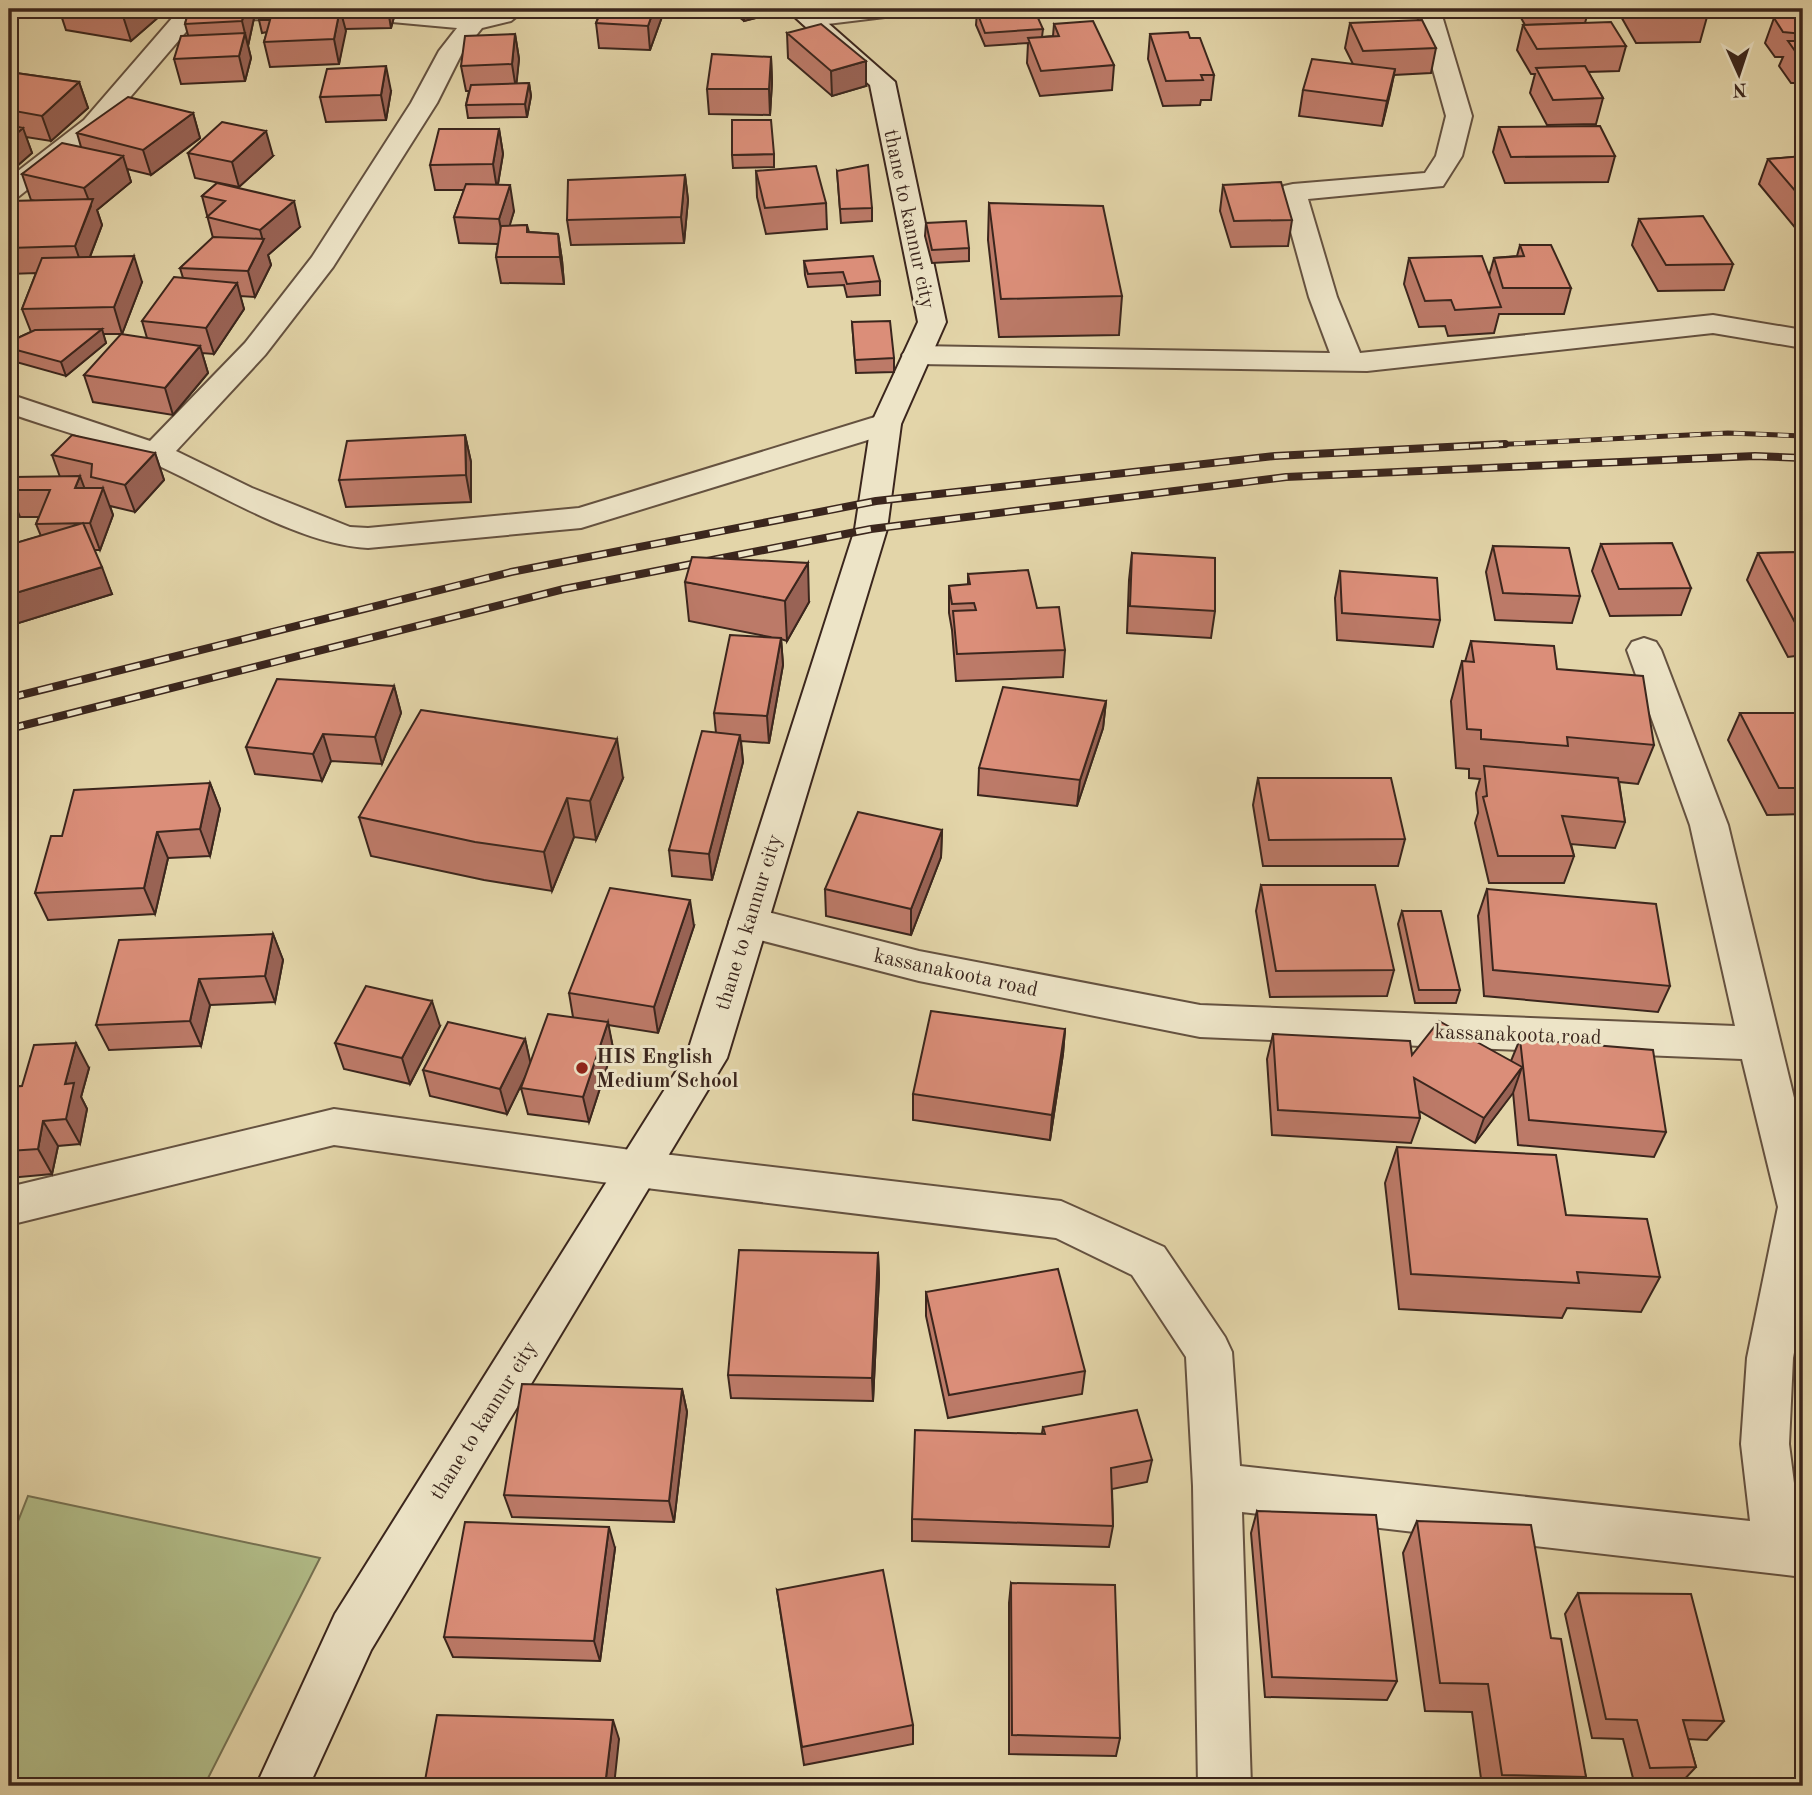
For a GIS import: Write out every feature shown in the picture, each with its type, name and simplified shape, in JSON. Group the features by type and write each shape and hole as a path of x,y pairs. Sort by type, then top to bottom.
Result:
{"street":[{"path":"9,191 93,125 191,11 370,13 474,22 503,16 514,9"},
{"path":"805,14 893,9"},
{"path":"1348,361 1323,297 1293,192 1434,180 1449,156 1459,116 1428,9"},
{"name":"thane to kannur city","path":"282,1786 353,1632 706,1058 871,529 886,424 932,322 881,82 805,14"},
{"path":"156,453 255,349 323,261 425,103 452,51 474,22"},
{"path":"917,355 1348,361 1555,344 1713,324 1803,339"},
{"path":"9,403 156,453 253,500 346,537 368,538 581,518 886,424"},
{"path":"1217,1486 1791,1551 1765,1444 1770,1358 1800,1207 1789,1110 1759,1043 1709,825 1644,650"},
{"name":"kassanakoota road","path":"748,922 919,966 1200,1021 1759,1043"},
{"path":"9,1206 334,1127 638,1169 1061,1220 1148,1261 1209,1353 1217,1486 1224,1786"}],"green space":[{"path":"28,1496 320,1558 204,1786 9,1786 9,1544"}],"building":[{"path":"79,9 132,9 123,16"},
{"path":"189,9 245,9 242,21 185,24"},
{"path":"262,9 273,9 270,20 259,20"},
{"path":"273,9 340,9 334,39 264,42"},
{"path":"341,9 390,9 389,16 343,17"},
{"path":"602,9 654,9 648,26 596,23"},
{"path":"1034,9 1043,29 985,33 977,12"},
{"path":"1637,9 1702,9 1707,17 1643,18"},
{"path":"1803,17 1803,34 1783,32 1774,18"},
{"path":"1422,20 1436,48 1363,51 1350,23"},
{"path":"1093,21 1114,65 1041,71 1028,38 1059,36 1054,24"},
{"path":"1611,22 1626,46 1537,49 1523,25"},
{"path":"821,24 866,61 831,71 787,33"},
{"path":"1188,32 1190,38 1200,38 1214,75 1201,75 1203,80 1166,81 1150,34"},
{"path":"245,33 239,56 174,59 181,36"},
{"path":"515,34 512,64 461,66 465,36"},
{"path":"1788,41 1803,41 1803,58 1800,58"},
{"path":"712,54 771,57 769,89 707,89"},
{"path":"1312,59 1395,69 1387,101 1303,90"},
{"path":"386,66 381,95 320,97 327,69"},
{"path":"1585,66 1603,98 1553,100 1536,68"},
{"path":"9,72 79,82 42,116 9,110"},
{"path":"529,83 525,104 466,105 471,85"},
{"path":"128,97 193,113 143,150 77,133"},
{"path":"732,120 771,120 774,154 732,155"},
{"path":"222,122 266,131 232,162 188,153"},
{"path":"9,125 23,128 9,140"},
{"path":"1600,126 1615,156 1511,157 1499,127"},
{"path":"439,129 499,129 493,164 430,165"},
{"path":"62,143 123,156 84,188 22,174"},
{"path":"1803,156 1803,200 1768,159"},
{"path":"868,165 872,208 840,209 837,171"},
{"path":"816,166 826,203 765,208 756,171"},
{"path":"685,175 681,217 567,220 568,180"},
{"path":"1281,182 1292,220 1234,221 1223,185"},
{"path":"217,183 294,201 260,230 207,217 225,201 202,196"},
{"path":"466,184 510,185 499,219 454,217"},
{"path":"93,199 75,246 9,248 9,201"},
{"path":"989,203 1103,206 1122,296 1001,299"},
{"path":"1703,216 1733,264 1666,265 1639,219"},
{"path":"966,221 969,248 932,250 926,223"},
{"path":"527,225 527,232 558,234 560,257 496,257 501,226"},
{"path":"213,237 264,239 248,271 180,268"},
{"path":"1520,245 1551,245 1571,288 1503,288 1494,258 1524,256"},
{"path":"134,256 114,307 22,309 42,258"},
{"path":"873,256 880,281 847,284 843,272 808,274 804,261"},
{"path":"1482,256 1501,307 1455,310 1451,300 1425,301 1409,258"},
{"path":"174,277 237,283 206,328 142,321"},
{"path":"890,321 894,358 855,360 852,322"},
{"path":"102,329 61,362 9,348 9,342 35,330"},
{"path":"121,334 200,346 165,388 84,375"},
{"path":"72,435 155,453 125,485 91,477 92,464 52,455"},
{"path":"465,435 466,475 339,480 347,441"},
{"path":"80,476 75,488 103,488 90,523 36,524 50,490 9,490 14,477"},
{"path":"83,523 102,567 9,595 9,545"},
{"path":"1672,543 1691,588 1619,589 1601,544"},
{"path":"1493,546 1569,548 1580,596 1503,593"},
{"path":"1803,552 1803,629 1799,630 1758,553"},
{"path":"1132,553 1215,558 1215,611 1130,606"},
{"path":"692,557 808,563 785,601 685,582"},
{"path":"1028,570 1037,608 1059,607 1065,650 957,654 953,611 976,610 974,603 952,604 949,586 970,584 968,574"},
{"path":"1340,571 1437,578 1440,620 1342,613"},
{"path":"730,635 781,638 767,716 714,713"},
{"path":"1471,641 1554,646 1557,669 1643,676 1654,745 1567,737 1568,746 1481,739 1481,730 1467,729 1462,661 1474,662"},
{"path":"277,679 394,686 375,737 323,734 313,754 246,747"},
{"path":"1003,687 1106,701 1080,780 979,768"},
{"path":"421,710 617,739 590,801 567,798 544,852 475,842 359,817"},
{"path":"1740,713 1803,713 1803,788 1779,788"},
{"path":"702,731 740,735 709,854 669,850"},
{"path":"1484,766 1618,778 1625,822 1562,816 1574,856 1498,856 1483,797 1487,796"},
{"path":"1258,778 1391,778 1405,839 1269,840"},
{"path":"210,783 200,829 157,832 144,888 35,893 51,836 62,836 74,790"},
{"path":"858,812 942,830 911,909 825,889"},
{"path":"1261,885 1375,885 1394,970 1276,971"},
{"path":"610,888 690,900 654,1007 569,993"},
{"path":"1487,889 1656,904 1670,986 1493,970"},
{"path":"1402,911 1441,911 1460,990 1419,990"},
{"path":"273,934 265,976 199,979 190,1021 96,1025 119,940"},
{"path":"366,986 432,1001 402,1058 335,1043"},
{"path":"931,1011 1065,1029 1052,1115 913,1094"},
{"path":"548,1014 608,1022 583,1097 521,1088"},
{"path":"1439,1021 1522,1067 1484,1118 1414,1078 1420,1118 1278,1110 1273,1034 1410,1041 1412,1055"},
{"path":"448,1022 525,1039 500,1089 423,1070"},
{"path":"1520,1039 1653,1050 1666,1132 1529,1120"},
{"path":"76,1043 65,1084 74,1083 66,1119 43,1121 38,1149 9,1151 9,1087 22,1086 34,1045"},
{"path":"1397,1147 1556,1155 1566,1215 1647,1219 1660,1277 1577,1272 1579,1283 1411,1274"},
{"path":"739,1250 878,1253 872,1378 728,1375"},
{"path":"1058,1269 1085,1371 949,1395 926,1292"},
{"path":"522,1384 682,1389 669,1501 504,1495"},
{"path":"1137,1410 1152,1460 1111,1468 1113,1526 912,1519 915,1430 1045,1434 1043,1427"},
{"path":"1257,1511 1376,1515 1397,1681 1272,1677"},
{"path":"1417,1521 1531,1525 1551,1638 1561,1639 1586,1777 1502,1775 1488,1684 1440,1683"},
{"path":"465,1522 609,1527 594,1641 444,1637"},
{"path":"883,1570 913,1725 802,1747 777,1590"},
{"path":"1011,1583 1115,1585 1120,1738 1012,1735"},
{"path":"1578,1593 1691,1594 1724,1721 1683,1720 1696,1767 1650,1768 1637,1720 1606,1719"},
{"path":"437,1715 613,1720 605,1786 424,1786"}],"railway":[{"path":"1470,446 1728,433 1803,436"},
{"path":"9,698 511,572 876,501 1275,456 1505,444"},
{"path":"9,729 564,589 871,529 1286,477 1755,456 1803,458"}],"place":[{"name":"HIS English Medium School","path":"582,1068"}]}
